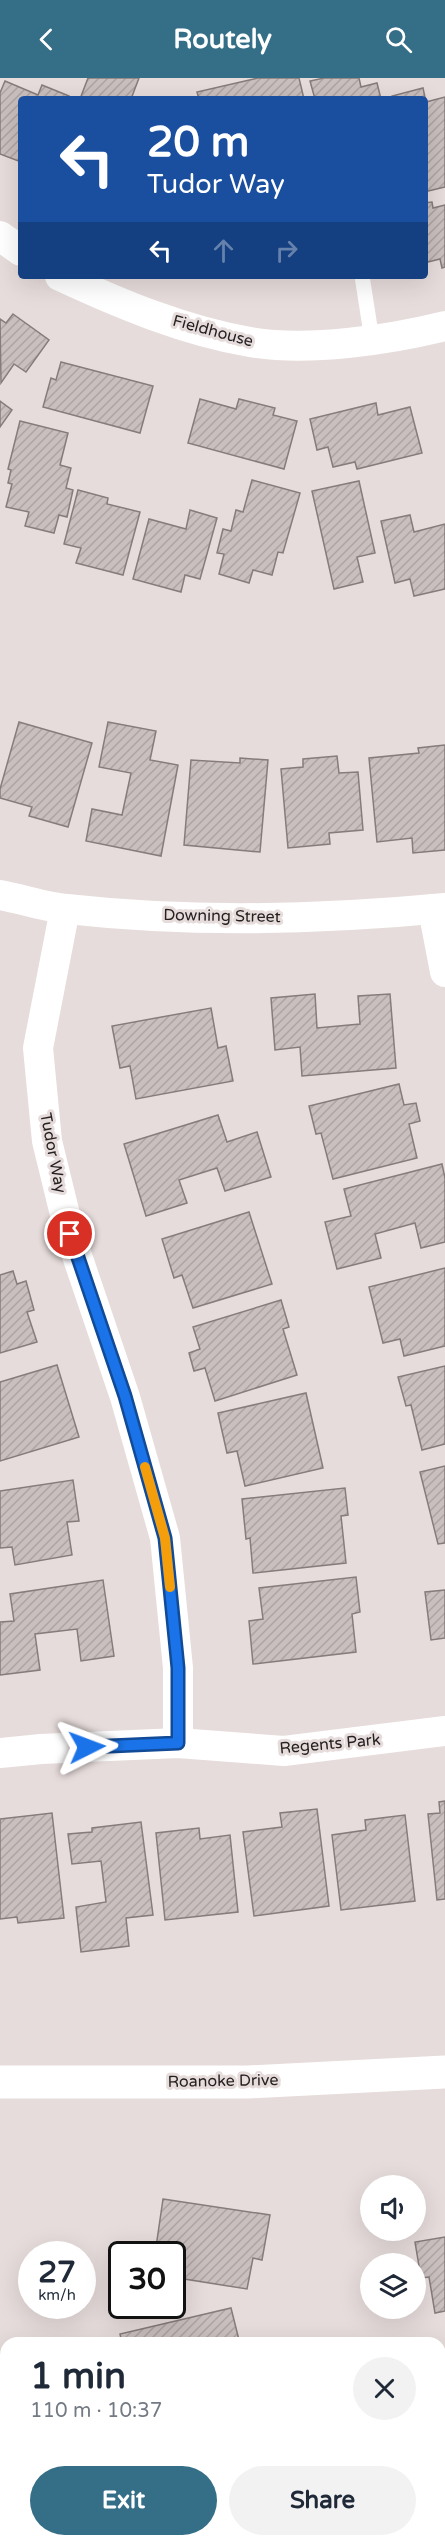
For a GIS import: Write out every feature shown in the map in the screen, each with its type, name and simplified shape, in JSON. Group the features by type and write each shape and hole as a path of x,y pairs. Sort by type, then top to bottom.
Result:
{"street":[{"path":"0,236 18,249"},
{"name":"Fieldhouse","path":"67,279 153,314 210,333 251,343 300,345 372,340 445,326"},
{"name":"Downing Street","path":"0,895 65,909 230,920 362,915 439,908"},
{"path":"439,908 445,972"},
{"name":"Tudor Way","path":"65,909 38,1048 47,1141 70,1234 125,1396 165,1538 178,1668 178,1743"},
{"name":"Regents Park","path":"0,1754 41,1749 178,1743 284,1751 445,1731"},
{"name":"Roanoke Drive","path":"0,2082 248,2082 445,2072"}],"lane":[{"path":"362,279 372,340"}],"building":[{"path":"88,78 139,78 132,96 81,96"},
{"path":"258,78 299,78 303,96 198,96 197,92"},
{"path":"324,78 359,78 361,87 377,83 380,96 314,96 310,81"},
{"path":"5,81 38,95 42,85 69,96 18,96 18,161 0,154 0,93"},
{"path":"423,88 425,96 392,96"},
{"path":"445,97 445,187 428,191 428,101"},
{"path":"428,202 432,202 433,208 445,205 445,267 442,268 440,259 428,262"},
{"path":"13,314 49,340 26,372 14,364 1,383 0,319 6,323"},
{"path":"61,362 153,386 140,433 43,407 51,378 56,380"},
{"path":"200,399 236,409 239,399 275,408 273,415 297,421 284,469 188,443"},
{"path":"0,401 12,410 0,427"},
{"path":"376,403 378,415 410,407 422,453 357,469 355,462 333,467 328,447 317,450 310,419"},
{"path":"20,421 68,433 60,465 71,468 66,488 73,490 67,517 59,515 54,533 25,526 29,512 6,507 12,484 8,483 11,470 8,469"},
{"path":"252,480 300,493 283,553 278,552 272,575 253,570 249,583 219,574 224,554 217,553 223,529 231,531 236,510 243,512"},
{"path":"359,481 375,553 357,557 363,582 334,589 312,491"},
{"path":"78,490 108,498 107,504 140,512 123,575 76,563 81,548 64,544"},
{"path":"190,510 217,518 200,579 185,575 181,592 133,579 149,519 186,529"},
{"path":"410,515 414,532 445,524 445,589 414,596 410,579 395,583 381,521"},
{"path":"19,722 92,743 68,827 29,816 32,807 0,798 0,789"},
{"path":"108,722 156,731 150,760 178,765 161,856 86,841 92,809 122,815 131,773 99,767"},
{"path":"445,745 445,850 413,853 412,838 377,842 369,758 419,753 418,748"},
{"path":"337,756 339,773 358,772 363,830 329,833 330,844 288,848 281,769 303,767 303,759"},
{"path":"240,758 268,760 260,852 184,845 191,760 240,763"},
{"path":"315,994 317,1028 360,1024 358,996 390,994 396,1068 302,1076 300,1047 275,1050 271,998"},
{"path":"211,1008 218,1048 226,1046 233,1081 136,1099 130,1066 120,1068 112,1026"},
{"path":"399,1084 404,1105 416,1103 420,1121 409,1124 417,1158 333,1179 321,1133 316,1134 309,1106"},
{"path":"218,1115 227,1142 257,1132 271,1177 225,1191 217,1168 179,1180 187,1203 146,1216 124,1144"},
{"path":"442,1164 445,1178 445,1242 421,1248 415,1223 375,1234 381,1258 337,1269 325,1222 351,1216 344,1189"},
{"path":"249,1212 272,1284 193,1308 182,1275 174,1278 162,1239"},
{"path":"445,1268 445,1346 404,1356 400,1339 383,1343 369,1287"},
{"path":"13,1271 17,1284 26,1281 34,1310 27,1312 37,1342 0,1353 0,1275"},
{"path":"281,1300 289,1327 283,1329 297,1375 215,1401 205,1368 194,1371 189,1353 200,1349 193,1327"},
{"path":"57,1365 79,1437 0,1461 0,1382"},
{"path":"445,1366 445,1444 422,1450 411,1405 406,1406 398,1377"},
{"path":"306,1393 323,1468 245,1486 237,1451 227,1453 218,1413"},
{"path":"445,1466 445,1543 438,1544 420,1472"},
{"path":"73,1480 79,1521 67,1522 72,1555 15,1565 12,1547 0,1548 0,1491"},
{"path":"345,1488 348,1515 341,1516 346,1563 253,1573 250,1538 246,1539 242,1499"},
{"path":"356,1577 360,1612 352,1614 356,1652 253,1664 249,1621 263,1619 259,1588"},
{"path":"103,1580 114,1656 81,1661 77,1629 35,1634 40,1670 0,1675 0,1622 14,1621 10,1594"},
{"path":"445,1590 445,1638 431,1640 425,1592"},
{"path":"445,1801 445,1899 437,1900 428,1814 440,1813 439,1802"},
{"path":"317,1809 329,1906 254,1916 243,1832 282,1827 280,1813"},
{"path":"52,1813 64,1918 18,1923 17,1917 0,1919 0,1819"},
{"path":"405,1815 415,1901 341,1910 332,1835 366,1830 365,1820"},
{"path":"141,1822 153,1915 126,1918 129,1946 81,1952 76,1907 106,1902 101,1861 72,1864 68,1834 92,1832 92,1828"},
{"path":"199,1828 200,1839 230,1835 238,1912 165,1920 156,1833"},
{"path":"163,2199 270,2215 262,2260 253,2258 247,2289 186,2279 186,2241 157,2241"},
{"path":"445,2237 445,2311 435,2313 429,2277 426,2277 426,2253 417,2253 415,2242"},
{"path":"231,2308 238,2337 121,2337 120,2334"}],"slow traffic":[{"path":"145,1467 165,1538 170,1587"}],"route":[{"path":"70,1234 125,1396 165,1538 178,1668 178,1743 87,1747"}]}
